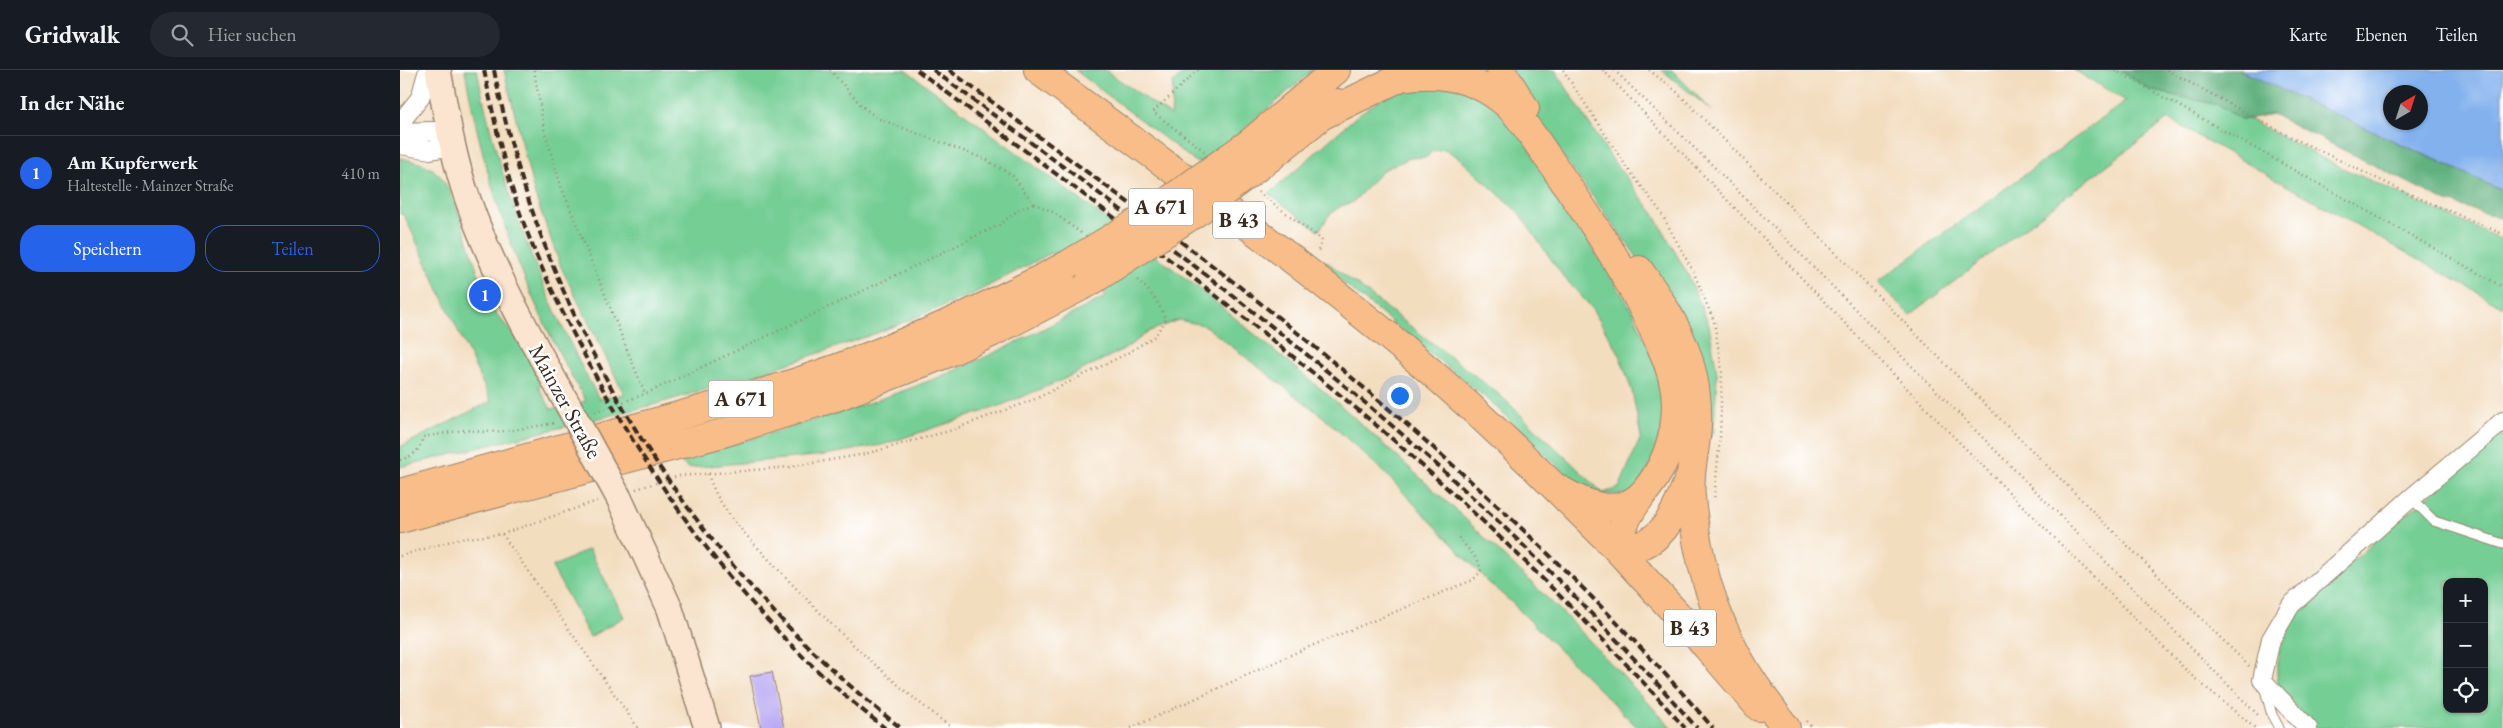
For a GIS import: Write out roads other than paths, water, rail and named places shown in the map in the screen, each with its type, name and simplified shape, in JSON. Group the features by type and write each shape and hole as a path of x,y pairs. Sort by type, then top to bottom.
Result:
{"main road":[{"name":"Mainzer Straße","path":"438,70 453,146 468,200 499,274 563,414 619,498 670,608 708,728"},
{"name":"B 43","path":"1038,70 1245,224 1435,376 1502,435 1618,550 1707,647 1767,718 1779,728"},
{"path":"1314,107 1327,70"},
{"name":"A 671","path":"1314,107 1336,70"},
{"name":"A 671","path":"400,519 723,433 827,400 942,355 1025,316 1090,282 1200,210 1261,150 1314,107 1373,70"},
{"path":"1314,107 1401,77 1424,73 1448,74 1477,83 1502,99 1513,110 1619,264 1643,307 1667,361 1675,391 1676,406 1672,438 1661,468 1624,523 1619,535 1618,550 1633,550 1648,543 1661,532 1676,511 1689,479 1696,440 1696,401 1689,362 1666,307 1530,116 1501,70"},
{"name":"A 671","path":"400,493 763,393 828,373 945,326 1067,264 1157,209 1261,150"},
{"path":"1689,479 1697,541 1715,605 1742,665 1786,728"},
{"path":"1557,488 1582,503 1609,509 1624,505 1642,495"}],"street":[{"path":"400,123 420,98 428,70"},
{"path":"400,132 433,131 453,146"},
{"path":"400,145 431,150 453,146"},
{"path":"2308,728 2262,680 2271,640 2291,605 2411,498 2503,421"}],"lane":[{"path":"2411,498 2434,521 2503,544"},
{"path":"2262,680 2272,715 2279,728"}],"water":[{"path":"2240,70 2503,70 2503,191"}],"railway":[{"path":"484,70 507,171 518,207 535,251 585,356 645,460 679,510 753,604 838,690 885,728"},
{"path":"494,70 518,165 550,259 591,349 639,435 695,517 757,593 826,664 901,728"},
{"path":"917,70 1207,288 1376,425 1496,534 1574,610 1685,728"},
{"path":"933,70 1217,284 1329,372 1425,454 1546,567 1697,728"},
{"path":"949,70 1222,273 1353,378 1479,489 1540,546 1600,605 1713,728"}],"place":[{"name":"Am Kupferwerk","path":"485,295"}]}
